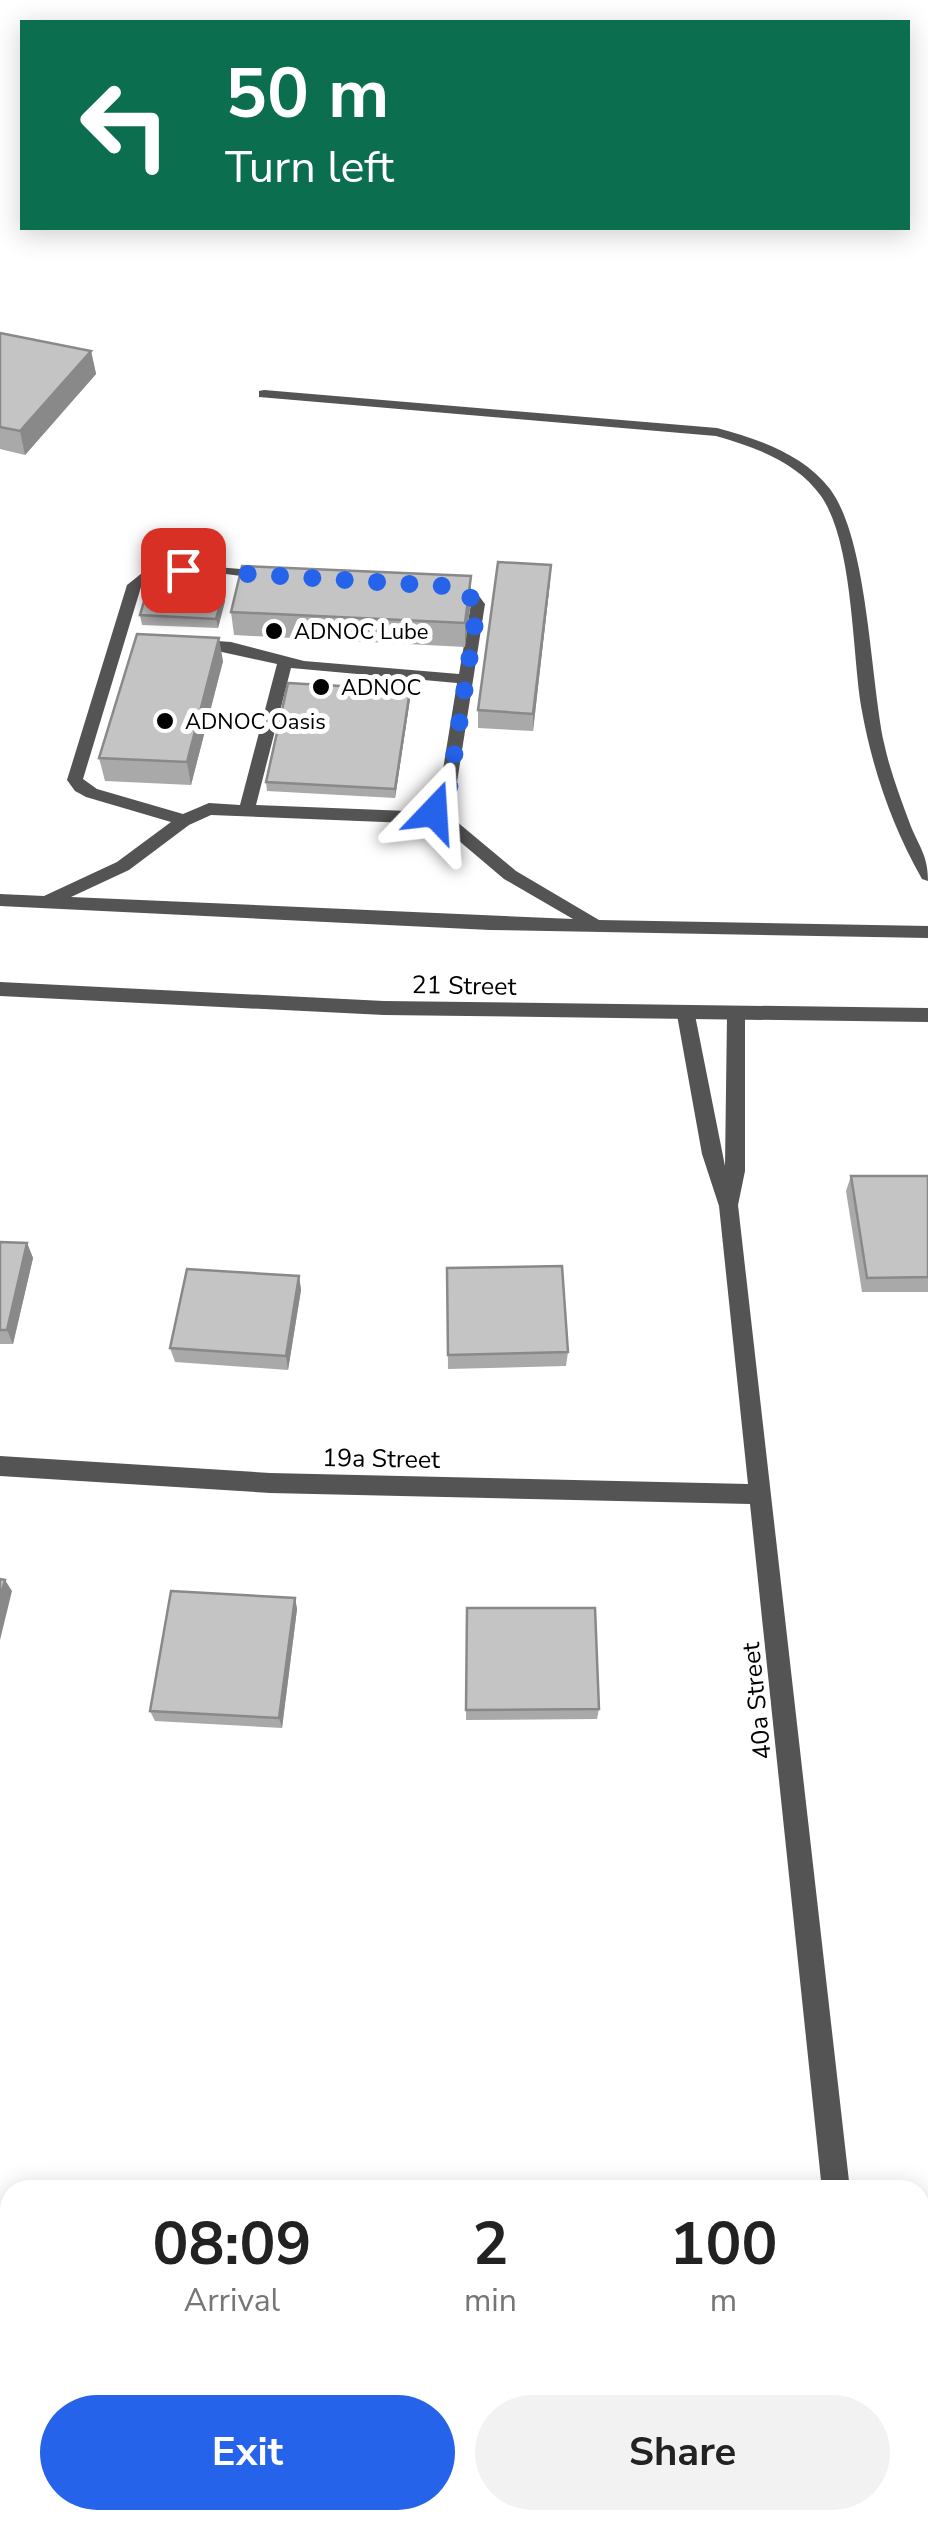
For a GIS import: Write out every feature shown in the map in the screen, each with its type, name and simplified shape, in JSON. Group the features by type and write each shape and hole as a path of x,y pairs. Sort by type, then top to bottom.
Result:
{"street":[{"path":"264,394 717,432 768,448 810,474 838,509 844,529 879,768 895,812 928,874"},
{"path":"183,821 156,806 85,793 75,780 134,585 154,572 169,569 276,575"},
{"path":"44,903 123,866 183,821 209,809 408,816 434,812 448,795 478,604 459,588 425,585"},
{"path":"120,636 138,638"},
{"path":"174,641 231,647 285,663 464,679"},
{"path":"246,808 285,663"},
{"path":"434,812 510,875 600,926"},
{"path":"0,900 600,926 928,932"},
{"name":"21 Street","path":"0,989 384,1008 928,1016"},
{"name":"40a Street","path":"686,1015 712,1154 729,1206 835,2180"},
{"name":"40a Street","path":"729,1206 735,1170 736,1016"},
{"name":"19a Street","path":"0,1466 270,1483 761,1494"}],"building":[{"path":"0,333 91,351 20,431 0,427"},
{"path":"498,562 551,565 533,714 478,710"},
{"path":"242,566 471,576 465,623 231,612"},
{"path":"148,588 224,591 216,619 140,615"},
{"name":"ADNOC Oasis","path":"137,634 219,638 187,762 99,758"},
{"path":"288,683 410,690 395,789 266,782"},
{"path":"851,1176 928,1176 928,1277 867,1278"},
{"path":"0,1242 27,1243 7,1330 0,1330"},
{"path":"562,1266 568,1352 448,1355 447,1268"},
{"path":"187,1269 299,1276 286,1356 170,1348"},
{"path":"171,1591 295,1598 279,1718 150,1711"},
{"path":"467,1608 595,1608 599,1709 466,1710"}],"place":[{"name":"ADNOC Lube","path":"274,631"},
{"name":"ADNOC","path":"321,687"},
{"name":"ADNOC Oasis","path":"165,721"}],"route":[{"path":"183,570 444,586 471,595 478,604 448,795 434,812"}]}
